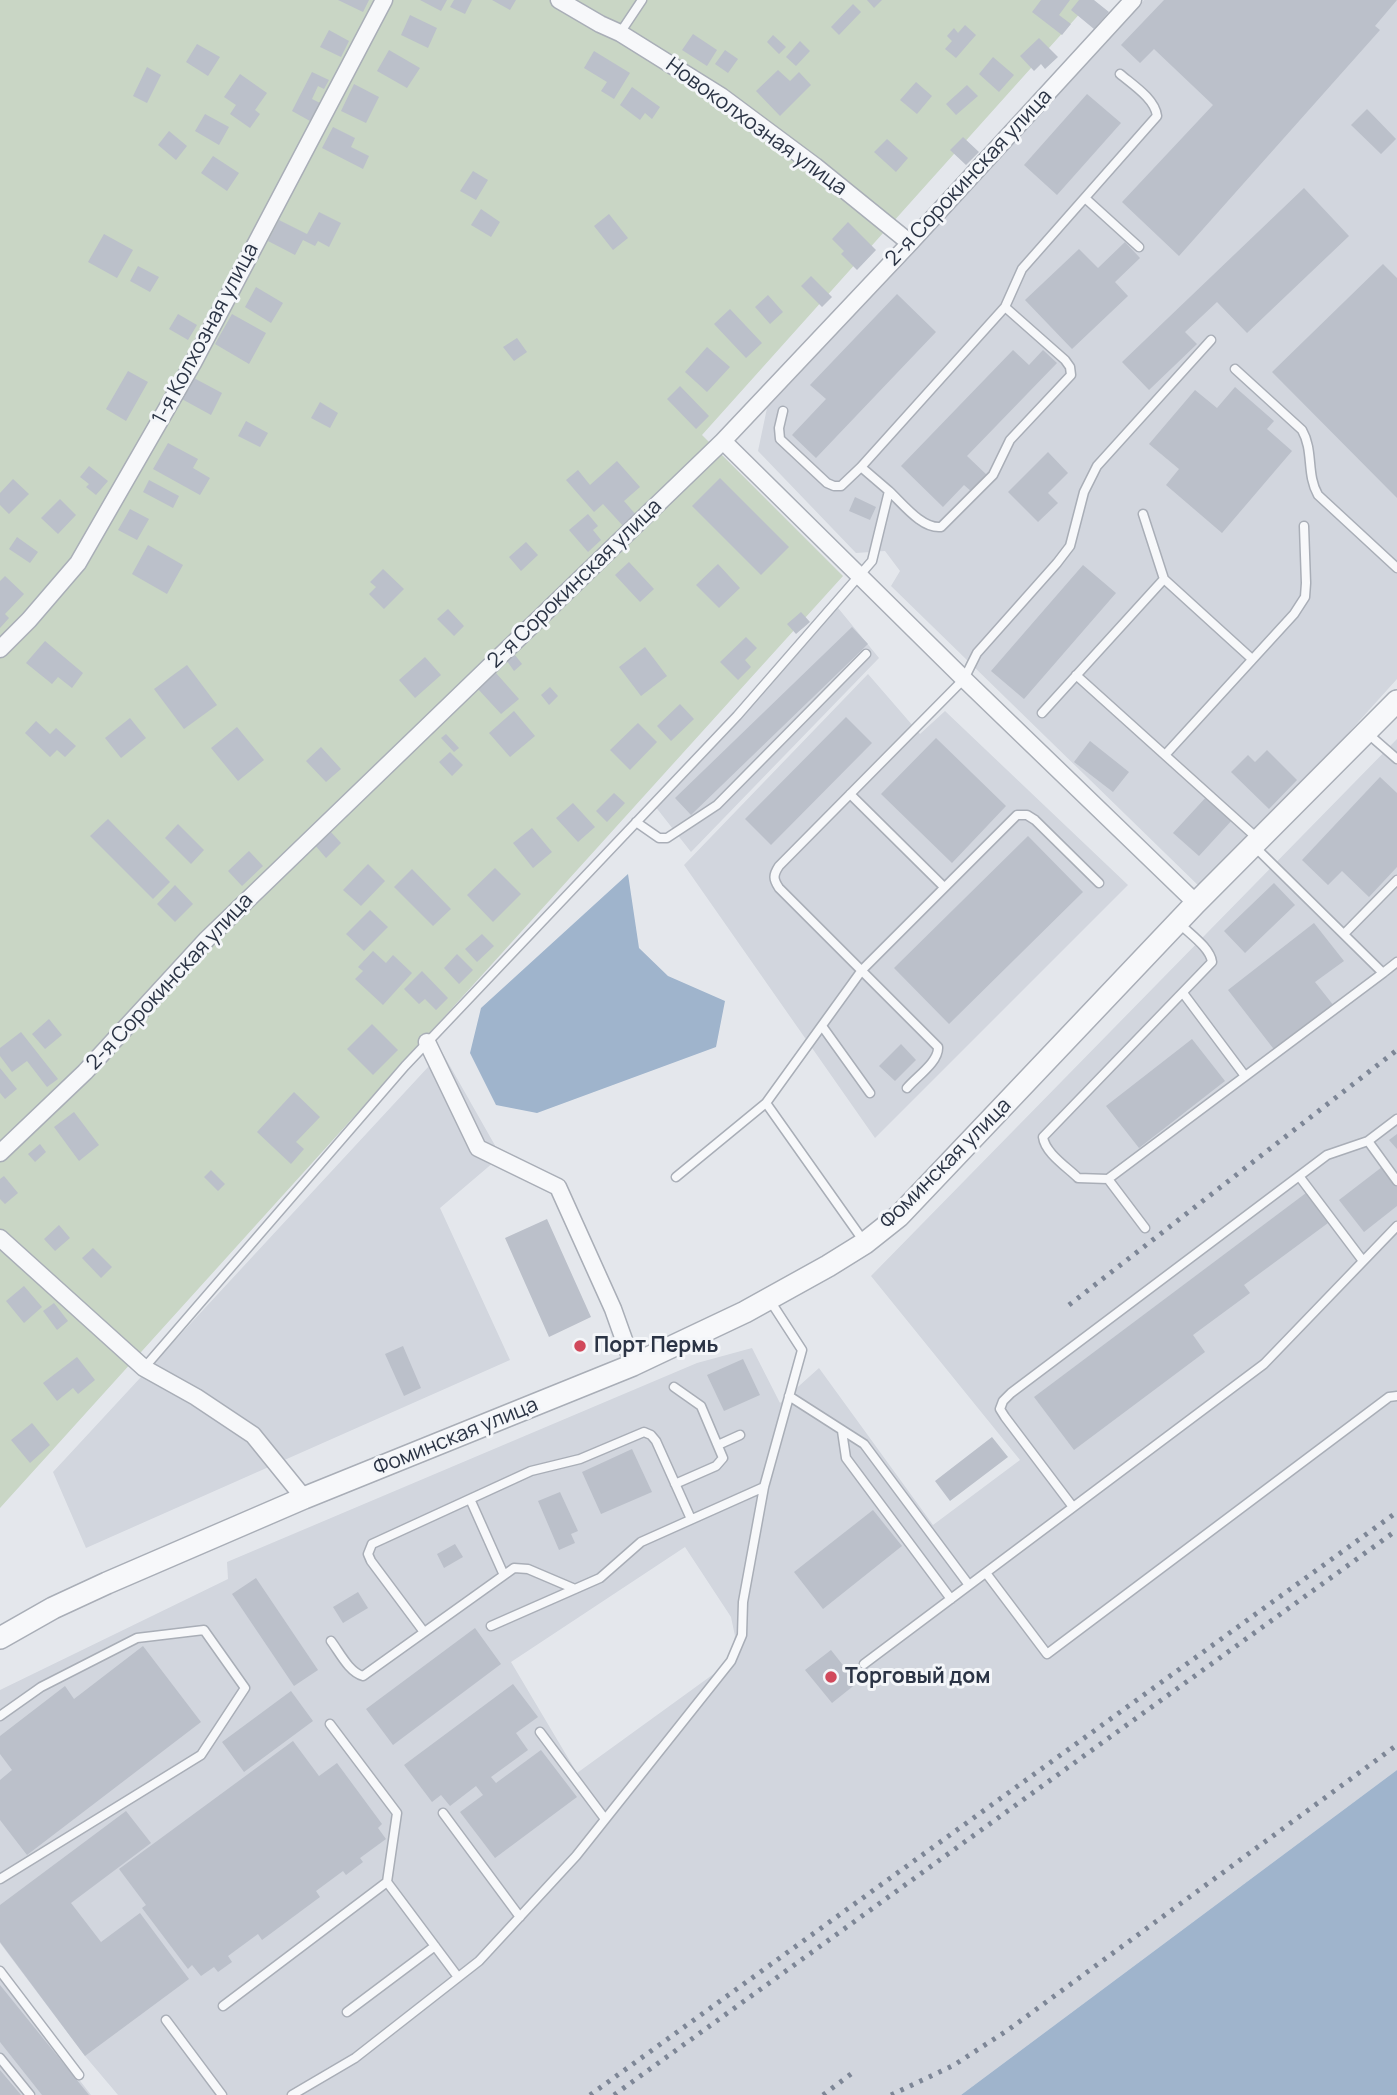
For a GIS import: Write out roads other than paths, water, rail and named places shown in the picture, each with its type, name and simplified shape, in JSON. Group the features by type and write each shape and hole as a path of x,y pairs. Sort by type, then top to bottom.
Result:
{"street":[{"name":"1-я Колхозная улица","path":"0,649 78,563 193,363 384,0"},
{"name":"Новоколхозная улица","path":"559,0 620,33 731,103 815,166 910,243"},
{"name":"2-я Сорокинская улица","path":"0,1153 85,1072 207,939 723,441 910,243 1133,0"},
{"path":"723,441 1196,903"},
{"name":"Фоминская улица","path":"0,1638 53,1608 107,1583 304,1498 633,1365 769,1299 865,1243 899,1216 1196,903 1397,702"},
{"path":"427,1042 478,1149 558,1187 613,1309 633,1365"},
{"path":"0,1238 144,1368 196,1397 253,1435 304,1498"}],"lane":[{"path":"620,33 642,0"},
{"path":"783,411 779,428 780,439 827,483 841,486 1005,307 1022,269 1157,116 1151,102 1120,74"},
{"path":"1085,198 1139,247"},
{"path":"861,467 932,528 941,527 993,475 1010,440 1071,375 1065,360 1005,307"},
{"path":"906,1088 934,1060 939,1053 938,1047 774,881 774,874 964,679 977,653 1058,564 1070,546 1084,492 1097,466 1211,340"},
{"path":"1235,369 1302,430 1308,440 1312,484 1318,495 1397,568"},
{"path":"144,1368 427,1042 737,716 872,561 889,491"},
{"path":"1143,514 1164,579 1252,659"},
{"path":"1165,755 1294,614 1305,597 1304,526"},
{"path":"1042,713 1164,579"},
{"path":"636,822 659,838 667,838 716,805 866,654"},
{"path":"1076,675 1165,755 1256,843 1383,973"},
{"path":"1366,732 1397,759"},
{"path":"850,794 944,887"},
{"path":"676,1177 766,1103 862,970 1017,815 1027,815 1099,883"},
{"path":"1344,934 1397,880"},
{"path":"1178,922 1207,950 1212,962 1044,1137 1048,1149 1078,1178 1108,1179 1397,962"},
{"path":"1183,993 1245,1076"},
{"path":"822,1026 870,1093"},
{"path":"766,1103 865,1243"},
{"path":"1073,1507 1005,1417 1000,1409 1003,1401 1010,1393 1327,1155 1368,1141 1397,1119"},
{"path":"1368,1141 1397,1181"},
{"path":"1299,1176 1363,1261"},
{"path":"1108,1179 1145,1228"},
{"path":"864,1664 1264,1364 1396,1229"},
{"path":"292,2095 355,2058 480,1961 576,1857 731,1661 742,1635 743,1602 764,1487 802,1350 769,1299"},
{"path":"674,1387 701,1406 722,1453 721,1462 676,1484"},
{"path":"789,1396 864,1444 969,1585"},
{"path":"986,1573 1047,1654 1389,1397 1397,1396"},
{"path":"842,1431 846,1458 951,1599"},
{"path":"424,1632 371,1561 368,1549 378,1539 531,1471 580,1459 644,1432 656,1441 691,1519"},
{"path":"718,1445 740,1435"},
{"path":"491,1626 600,1577 641,1542 764,1487"},
{"path":"470,1499 503,1573"},
{"path":"331,1642 351,1669 363,1676 514,1567 521,1567 575,1589"},
{"path":"0,1716 41,1688 137,1638 204,1630 244,1688 201,1755 0,1878"},
{"path":"223,2006 387,1882 397,1813 330,1724"},
{"path":"540,1732 606,1819"},
{"path":"443,1813 520,1917"},
{"path":"387,1882 458,1978"},
{"path":"347,2012 435,1946"},
{"path":"0,1971 79,2075"},
{"path":"166,2020 222,2095"},
{"path":"0,2058 30,2095"}],"water":[{"path":"628,874 639,948 668,976 725,1001 716,1047 537,1113 496,1105 470,1053 481,1008"},
{"path":"1397,1770 1397,2095 961,2095"}],"railway":[{"path":"1069,1305 1397,1050"},
{"path":"590,2095 1397,1512"},
{"path":"614,2095 1397,1530"},
{"path":"891,2095 954,2065 1008,2030 1397,1745"},
{"path":"823,2095 855,2071"}],"place":[{"name":"Порт Пермь","path":"580,1346"},
{"name":"Торговый дом","path":"831,1677"}]}
